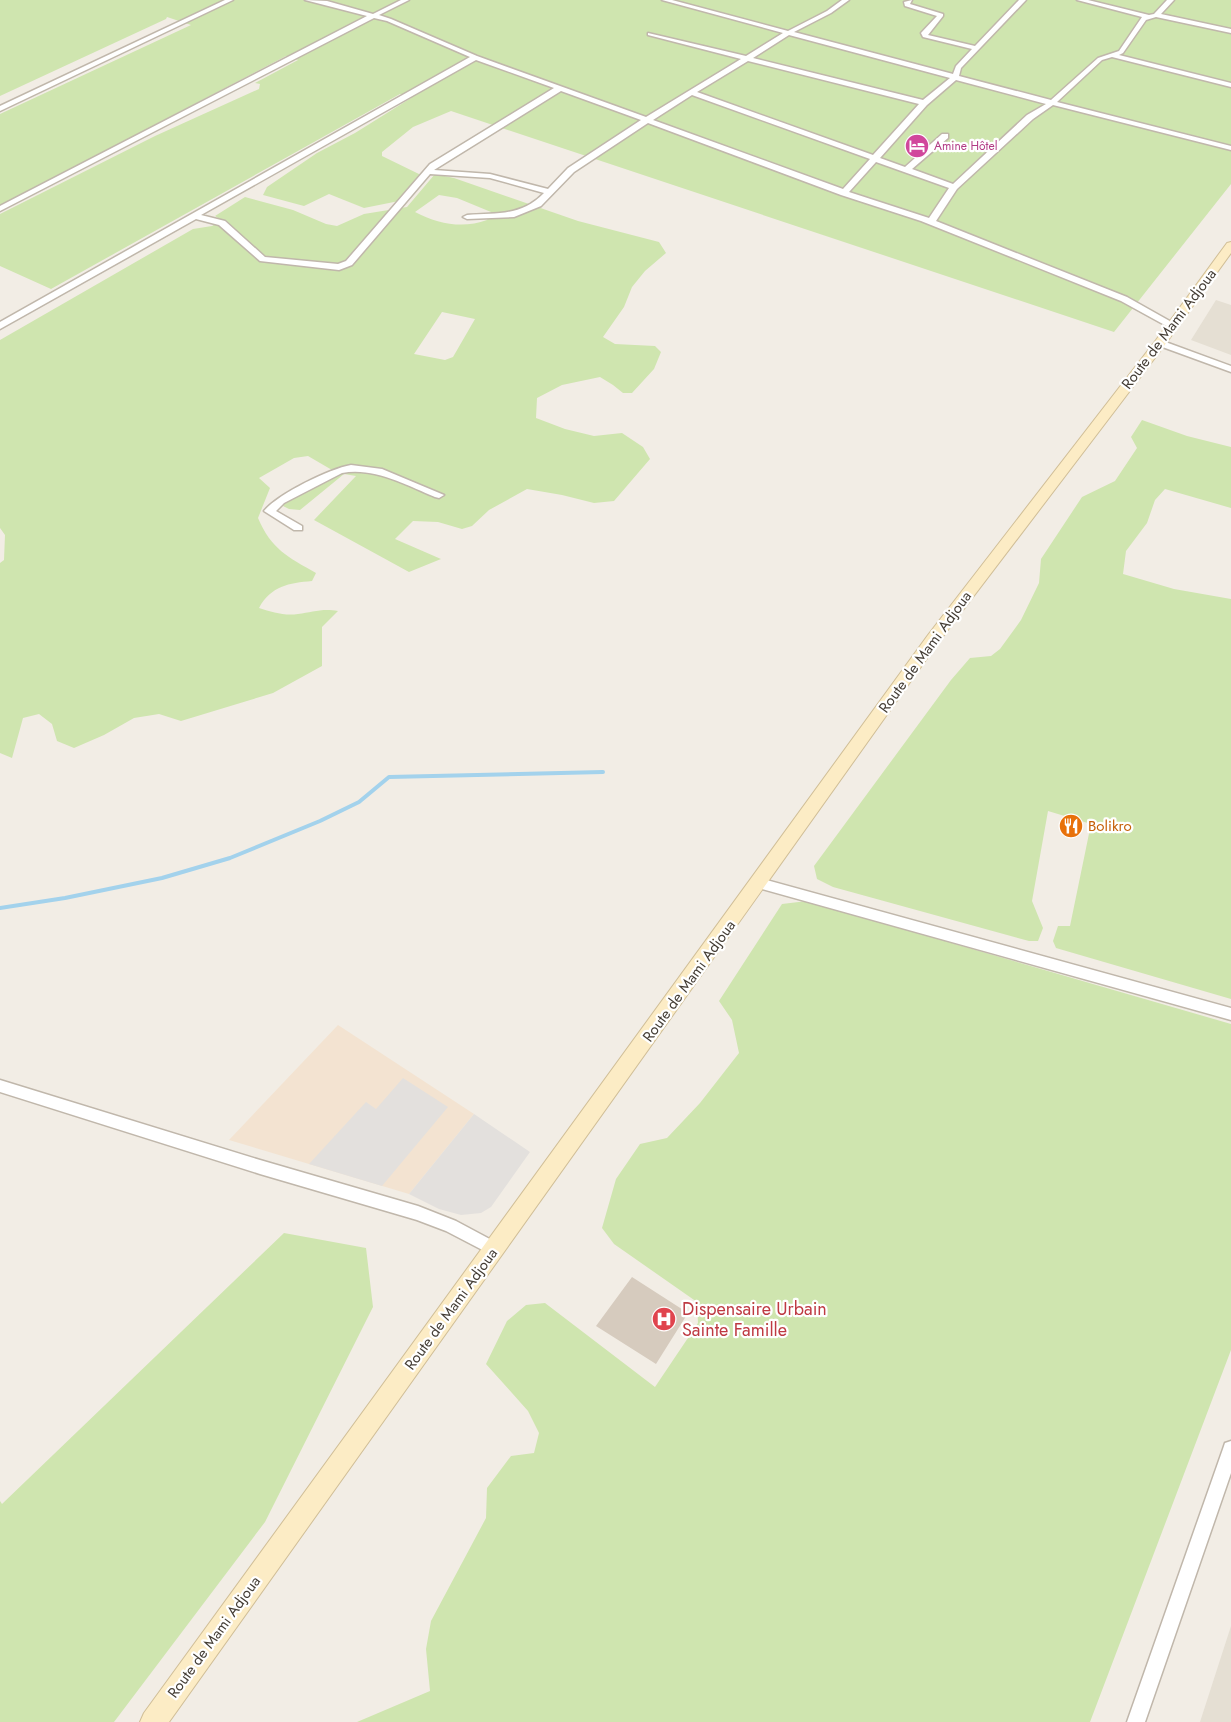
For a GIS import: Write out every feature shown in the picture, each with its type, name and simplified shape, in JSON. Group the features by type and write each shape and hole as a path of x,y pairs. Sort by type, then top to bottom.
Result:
{"street":[{"path":"0,109 230,0"},
{"path":"308,0 374,15 475,57 931,222 1124,299 1172,326"},
{"path":"0,209 337,36 350,27 406,0"},
{"path":"665,0 1052,103 1231,148"},
{"path":"466,217 514,215 538,204 571,170 647,120 790,32 829,12 846,0"},
{"path":"909,0 906,3 907,5 942,15 924,33 925,36 976,48"},
{"path":"844,192 924,103 956,76 958,67 1023,0"},
{"path":"1080,0 1231,31"},
{"path":"931,222 954,187 1030,117 1052,103 1100,59 1121,52 1144,19 1152,16 1171,0"},
{"path":"650,34 924,103"},
{"path":"1110,55 1231,85"},
{"path":"0,326 475,57"},
{"path":"195,216 222,223 263,259 339,267 350,263 432,166 560,88"},
{"path":"693,93 954,187"},
{"path":"906,170 945,136"},
{"path":"428,171 445,174 490,176 550,192"},
{"name":"Route de Mami Adjoua","path":"153,1722 933,639 1160,342 1231,245"},
{"path":"1160,342 1231,369"},
{"path":"298,528 270,511 280,501 339,470 351,468 379,471 439,495"},
{"path":"759,883 1231,1014"},
{"path":"0,1086 260,1167 418,1213 451,1226 494,1249"},
{"path":"1136,1722 1231,1449"}],"shaded area":[{"path":"1216,300 1231,305 1231,355 1191,340"},
{"path":"338,1025 474,1114 409,1194 229,1140"},
{"path":"403,1078 448,1107 382,1186 309,1164 366,1102 376,1109"},
{"path":"474,1114 530,1152 491,1207 481,1213 461,1215 439,1209 409,1194"},
{"path":"1231,1626 1231,1722 1200,1722"}],"green space":[{"path":"0,0 1231,0 1231,184 1114,332 451,111 413,127 382,152 382,156 421,175 399,201 364,208 329,194 304,206 263,195 267,187 317,153 355,133 411,98 400,94 51,289 0,266 0,214 155,136 259,89 260,84 255,83 298,60 286,56 0,206 0,114 191,25 167,17 0,96"},
{"path":"435,174 454,178 578,221 659,242 666,253 645,271 632,287 624,307 603,337 615,344 655,346 661,352 654,369 632,393 623,393 600,377 562,385 537,398 536,418 565,429 594,436 622,433 643,447 650,459 614,501 594,503 527,489 489,510 472,526 462,529 438,522 413,521 395,539 441,559 409,572 314,520 356,476 344,474 300,510 289,509 283,506 285,502 332,470 308,456 294,458 259,478 270,488 258,518 263,529 281,551 316,573 312,581 296,583 275,590 259,608 288,614 322,610 338,611 322,627 322,666 273,693 181,721 159,714 134,718 104,735 74,748 57,741 52,724 39,714 23,718 12,758 0,753 0,563 4,560 5,535 0,528 0,340 193,229 212,226 221,220 215,216 245,197 293,210 326,224 337,226 364,214 407,207","holes":["439,195 457,198 491,212 487,220 460,225 433,220 415,212","442,312 475,319 453,357 445,360 414,354"]},
{"path":"1142,420 1187,436 1231,447 1231,508 1165,489 1155,500 1147,523 1126,551 1123,574 1174,589 1231,599 1231,999 1056,948 1053,941 1058,926 1070,926 1091,824 1048,811 1032,901 1043,928 1038,941 1029,941 833,887 817,879 814,866 951,680 970,658 991,656 1000,649 1021,620 1039,583 1041,559 1082,497 1115,481 1137,448 1131,437"},
{"path":"807,901 1231,1024 1231,1350 1090,1722 357,1722 430,1691 426,1649 431,1621 486,1518 487,1488 511,1456 534,1453 539,1433 528,1411 486,1364 507,1321 526,1305 545,1303 655,1387 698,1323 697,1302 614,1244 602,1228 616,1179 640,1144 667,1138 700,1103 739,1053 732,1020 719,1001 782,904"},
{"path":"284,1233 366,1248 373,1307 265,1522 114,1722 0,1722 0,1501 2,1504"}],"building":[{"name":"Amine Hôtel","path":"920,137 931,140 917,152 906,149"},
{"name":"Dispensaire Urbain Sainte Famille","path":"632,1277 688,1313 656,1364 596,1326"}],"waterway":[{"path":"0,908 65,898 162,878 230,858 320,821 359,802 389,777 603,772"}],"place":[{"name":"Amine Hôtel","path":"917,146"},
{"name":"Bolikro","path":"1071,826"},
{"name":"Dispensaire Urbain Sainte Famille","path":"664,1319"}]}
